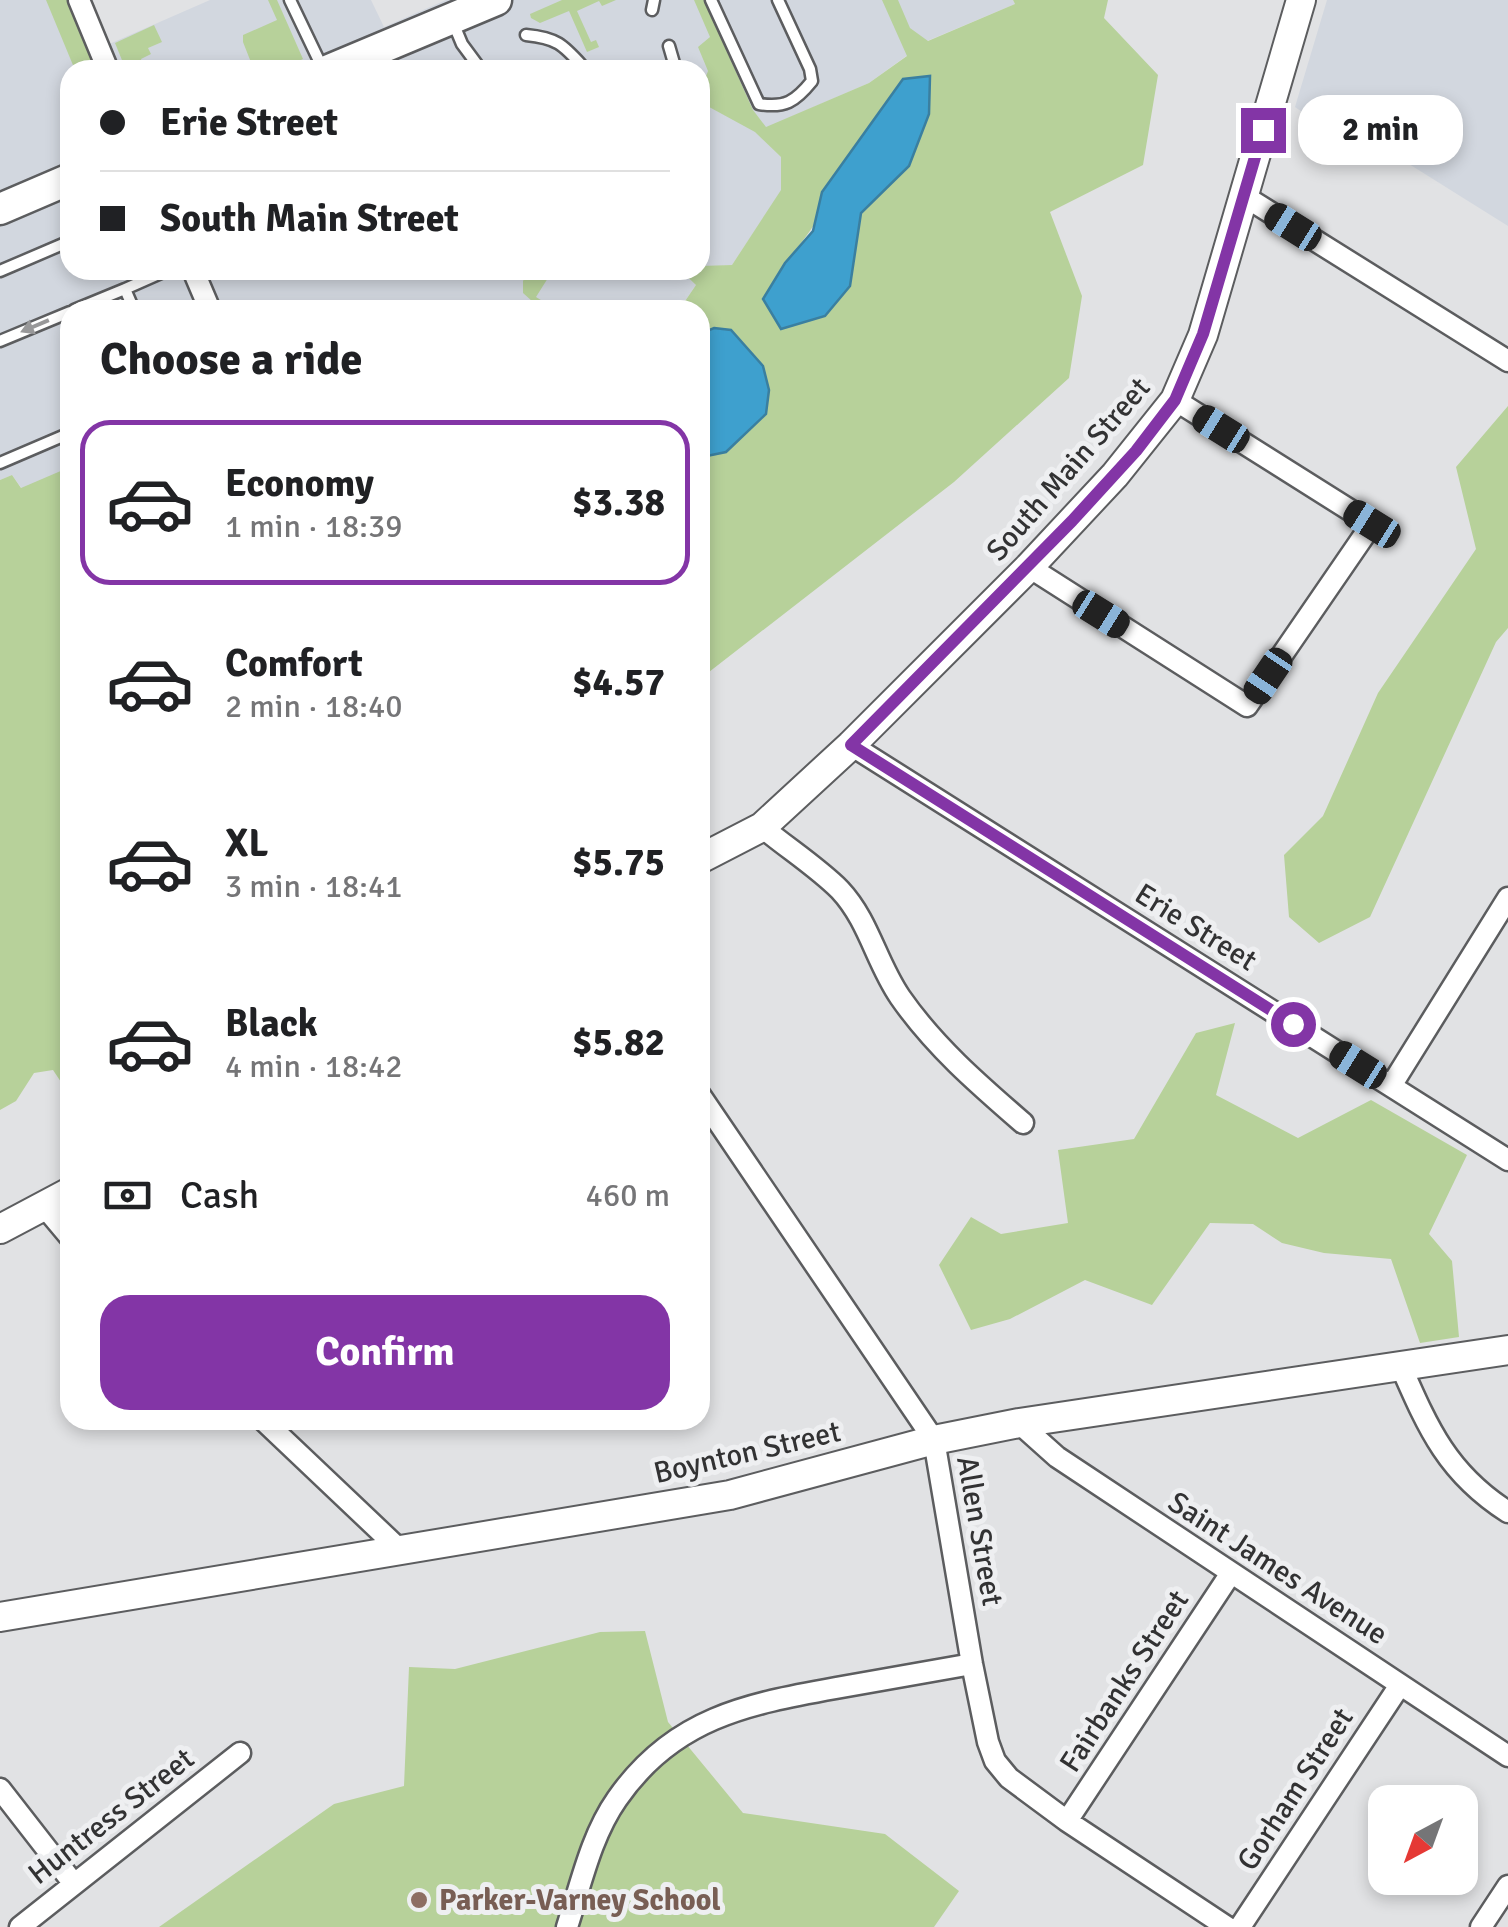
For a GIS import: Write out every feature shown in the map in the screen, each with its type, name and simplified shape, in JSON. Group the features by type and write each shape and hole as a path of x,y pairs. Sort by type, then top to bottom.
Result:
{"main road":[{"path":"364,60 447,10 496,0"},
{"path":"0,209 60,183"}],"street":[{"path":"78,0 104,60"},
{"name":"South Main Street","path":"710,855 762,827 851,745 1115,475 1175,400 1203,334 1301,0"},
{"path":"1244,196 1508,361"},
{"path":"1028,567 1248,706 1372,524 1175,400"},
{"name":"Erie Street","path":"851,745 1508,1160"},
{"path":"762,827 840,890 868,928 880,962 900,996 955,1065 1023,1123"},
{"path":"1391,1086 1508,898"},
{"name":"Allen Street","path":"710,1109 934,1440 972,1664 996,1762 1009,1778 1067,1821 1227,1927"},
{"path":"0,1229 60,1197"},
{"path":"44,1206 60,1225"},
{"name":"Boynton Street","path":"0,1617 730,1495 934,1440 1019,1424 1508,1350"},
{"path":"1400,1364 1431,1436 1449,1461 1474,1488 1508,1512"},
{"name":"Saint James Avenue","path":"1019,1424 1057,1458 1508,1756"},
{"path":"273,1430 400,1549"},
{"name":"Fairbanks Street","path":"1067,1821 1231,1573"},
{"path":"567,1927 590,1854 615,1801 651,1760 680,1737 707,1720 759,1702 972,1664"},
{"name":"Gorham Street","path":"1240,1927 1400,1685"},
{"name":"Huntress Street","path":"20,1927 240,1753"},
{"path":"0,1790 74,1884"},
{"path":"1481,1927 1508,1886"}],"lane":[{"path":"290,0 321,60"},
{"path":"711,0 758,104 780,108 798,99 812,81 778,0"},
{"path":"447,10 474,60"},
{"path":"526,35 551,37 577,60"},
{"path":"669,46 673,60"},
{"path":"0,270 60,245"},
{"path":"98,300 145,280"},
{"path":"125,289 130,300"},
{"path":"0,341 60,316"},
{"path":"0,463 60,438"}],"shaded area":[{"path":"0,0 68,0 91,52 210,0 371,0 384,27 446,0 1013,0 1015,4 927,41 869,83 756,132 781,157 781,191 732,265 710,267 710,60 60,60 60,280 691,280 696,285 686,300 60,300 60,537 12,475 0,480"},
{"path":"1327,0 1508,0 1508,226 1385,149 1355,148 1295,107"}],"green space":[{"path":"46,0 68,0 94,60 71,60"},
{"path":"268,0 277,0 303,59 250,60 243,35 277,20"},
{"path":"562,0 616,0 602,6 599,1 577,11 591,42 596,40 599,47 587,52 569,11 540,23 531,18 530,14"},
{"path":"694,0 704,0 753,110 766,127 869,83 907,56 882,0 898,0 910,28 928,41 1015,4 1013,0 1108,0 1104,18 1158,75 1143,165 1050,212 1082,296 1069,378 954,482 710,671 710,455 726,452 766,415 769,390 731,330 710,330 710,300 686,300 696,285 691,280 710,280 710,266 732,265 781,190 781,157 755,132 710,107 710,60 703,60 698,47 710,37","holes":["903,79 909,166 861,213 850,287 785,263 833,196"]},
{"path":"154,25 162,42 148,48 151,54 141,60 122,60 115,43"},
{"path":"547,280 536,297 541,300 531,300 523,293 523,281"},
{"path":"1508,406 1508,628 1496,642 1370,917 1319,943 1289,917 1284,855 1323,816 1378,693 1476,549 1456,467"},
{"path":"60,471 60,1080 53,1070 34,1073 16,1101 0,1110 0,480 12,475 21,488"},
{"path":"1235,1023 1216,1095 1298,1138 1371,1100 1467,1155 1429,1234 1452,1261 1459,1337 1420,1343 1391,1259 1324,1253 1282,1243 1253,1224 1210,1223 1152,1305 1085,1280 1010,1319 971,1330 939,1265 971,1217 1001,1234 1068,1223 1058,1150 1134,1139 1196,1033"},
{"path":"645,1631 668,1722 743,1813 885,1834 959,1891 934,1927 159,1927 334,1804 404,1786 409,1667 455,1669 600,1632"}],"water":[{"path":"930,76 929,114 909,166 861,213 850,286 825,316 781,329 763,299 785,263 813,231 822,192 903,79"},
{"path":"710,330 731,330 763,366 769,390 766,414 726,452 710,455"}],"place":[{"name":"Parker-Varney School","path":"419,1900"}],"route":[{"path":"1263,130 1203,334 1175,400 1136,451 1072,521 851,745 1293,1024"}]}
